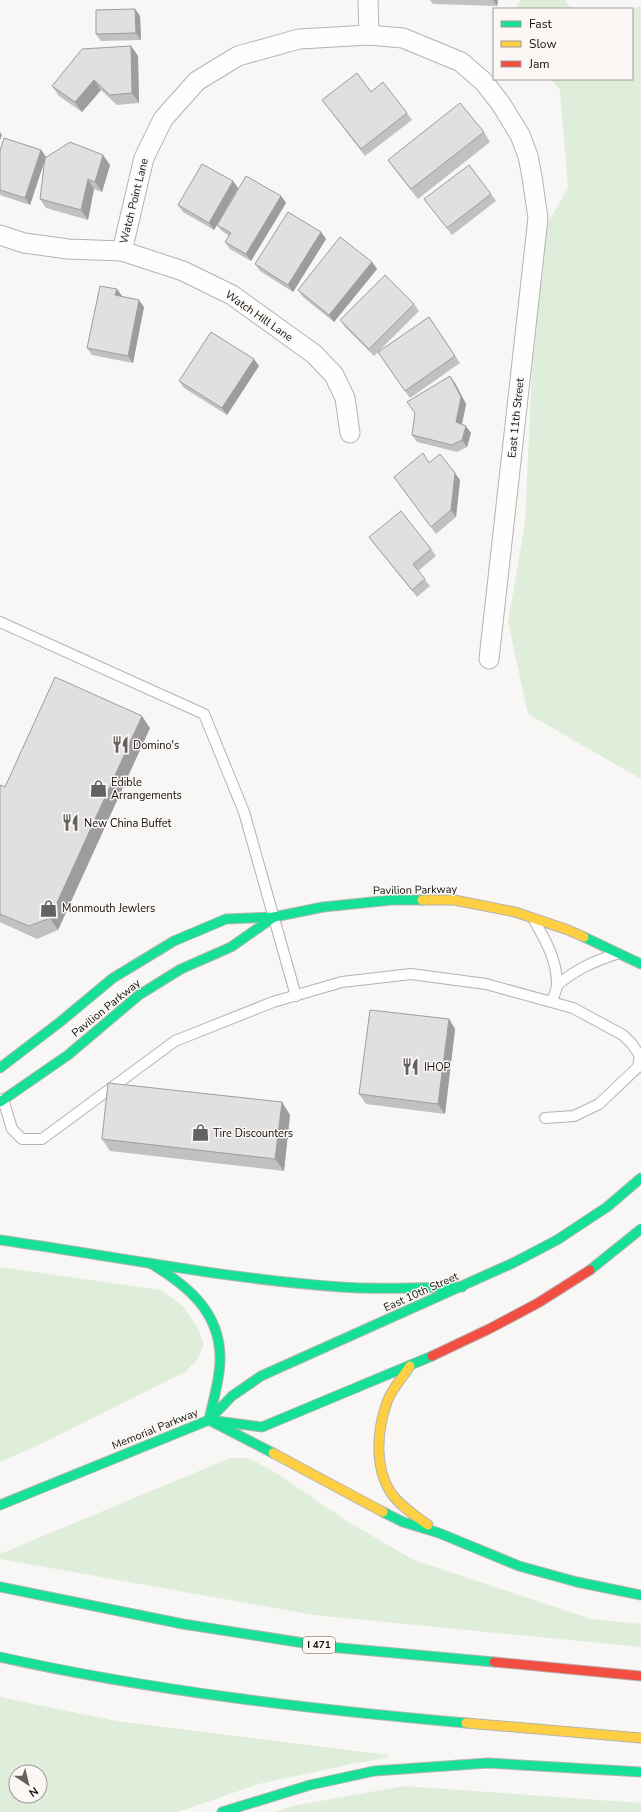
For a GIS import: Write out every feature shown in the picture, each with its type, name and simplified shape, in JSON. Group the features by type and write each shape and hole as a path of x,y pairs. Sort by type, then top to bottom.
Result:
{"main road":[{"name":"Pavilion Parkway","path":"0,1068 14,1059 113,978 174,941 226,919 274,917 323,907 392,900 454,900 515,912 568,930 641,964"},
{"name":"Pavilion Parkway","path":"1,1098 68,1055 140,995 181,969 231,947 274,917"},
{"name":"East 10th Street","path":"209,1420 232,1396 261,1376 462,1287 557,1240 608,1207 641,1178"},
{"path":"439,1532 411,1512 392,1494 382,1476 378,1455 381,1429 387,1401 410,1366 489,1329 538,1303 597,1265 641,1229"},
{"path":"0,1240 150,1263 325,1286 379,1288 462,1287"},
{"path":"150,1263 178,1279 201,1302 216,1327 220,1360 209,1420 403,1522 439,1532 519,1566 578,1582 641,1594"},
{"name":"Memorial Parkway","path":"0,1505 209,1420 262,1427 410,1366"},
{"name":"I 471","path":"0,1587 183,1624 329,1647 641,1676"},
{"path":"0,1657 62,1671 209,1695 392,1716 641,1738"},
{"path":"222,1812 310,1785 374,1771 488,1763 641,1772"}],"street":[{"path":"368,0 369,35"},
{"name":"Watch Point Lane","path":"122,251 144,158 163,119 197,81 238,56 299,39 369,35 403,38 461,62 484,82 502,104 520,135 528,156 532,177"},
{"name":"East 11th Street","path":"490,659 538,218 532,177"},
{"name":"Watch Hill Lane","path":"0,236 24,243 53,247 122,251 183,270 232,295 314,354 334,375 345,398 350,433"}],"lane":[{"path":"0,622 204,714 244,812 296,996"},
{"path":"532,918 547,943 554,961 557,985 552,1002"},
{"path":"557,985 573,972 587,964 618,954"},
{"path":"1,1098 12,1129 22,1139 42,1139 175,1041 273,1002 342,982 411,974 486,984 573,1008 623,1035 632,1044 640,1056 638,1067 599,1104 574,1116 545,1118"}],"green space":[{"path":"520,0 565,0 570,8 516,8"},
{"path":"641,6 641,779 528,714 508,622 525,523 538,240 568,188 560,90 551,80 633,80 633,8"},
{"path":"0,1267 161,1290 184,1307 198,1329 204,1344 197,1360 185,1372 45,1442 0,1462"},
{"path":"230,1458 247,1458 270,1469 350,1523 414,1560 591,1619 641,1624 641,1647 314,1615 0,1559 0,1554"},
{"path":"0,1697 116,1721 388,1755 387,1758 356,1763 259,1784 178,1812 0,1812"},
{"path":"404,1786 641,1803 641,1812 274,1812 292,1806"}],"building":[{"path":"135,9 136,33 96,34 96,10"},
{"path":"131,46 132,93 110,95 94,80 75,102 52,86 82,49"},
{"path":"357,73 371,92 383,82 407,113 361,149 322,100"},
{"path":"460,103 484,132 411,189 388,160"},
{"path":"4,138 41,150 25,198 0,190 0,151"},
{"path":"70,142 103,155 95,182 88,179 81,210 40,199 45,158"},
{"path":"202,164 233,181 209,223 178,205"},
{"path":"469,165 491,194 447,228 424,199"},
{"path":"246,176 281,196 246,254 225,242 231,233 217,225"},
{"path":"288,212 321,232 288,285 255,264"},
{"path":"340,237 372,262 329,315 298,290"},
{"path":"385,275 414,304 369,349 340,320"},
{"path":"100,286 117,289 115,295 139,300 128,356 87,348"},
{"path":"429,317 455,356 405,391 378,352"},
{"path":"211,332 254,359 222,408 179,381"},
{"path":"450,376 461,397 456,422 466,426 462,440 452,445 412,435 415,413 407,402"},
{"path":"423,453 429,463 440,454 455,473 451,510 431,527 394,477"},
{"path":"401,511 431,549 413,564 425,579 412,590 369,537"},
{"path":"55,677 142,716 50,918 29,926 0,914 0,785 5,787"},
{"name":"IHOP","path":"370,1010 449,1019 438,1104 359,1094"},
{"name":"Tire Discounters","path":"108,1083 282,1102 275,1159 102,1139"}],"traffic: fast":[{"path":"0,1068 60,1022 113,978 174,941 226,919 274,917 323,907 392,900 422,900"},
{"path":"0,1102 68,1055 139,995 181,969 231,947 274,917"},
{"path":"584,937 641,964"},
{"path":"209,1420 232,1396 261,1376 513,1263 557,1240 607,1207 641,1178"},
{"path":"590,1270 641,1229"},
{"path":"0,1240 256,1279 341,1287 462,1287"},
{"path":"150,1263 189,1291 208,1314 215,1328 219,1343 220,1368 209,1420 273,1453"},
{"path":"0,1505 209,1420 262,1427 432,1356"},
{"path":"383,1512 403,1522 439,1533 519,1566 577,1582 641,1595"},
{"path":"0,1587 183,1624 329,1647 494,1662"},
{"path":"0,1657 115,1680 232,1698 348,1712 466,1723"},
{"path":"222,1812 310,1785 374,1771 488,1763 641,1772"}],"traffic: slow":[{"path":"422,900 454,900 515,912 584,937"},
{"path":"410,1366 394,1388 387,1402 379,1436 380,1460 382,1472 391,1493 403,1506 428,1525"},
{"path":"273,1453 383,1512"},
{"path":"466,1723 641,1738"}],"traffic: jam":[{"path":"432,1356 489,1329 538,1303 590,1270"},
{"path":"494,1662 641,1676"}],"place":[{"name":"Domino's","path":"120,745"},
{"name":"Edible Arrangements","path":"98,788"},
{"name":"New China Buffet","path":"71,823"},
{"name":"Monmouth Jewlers","path":"49,908"},
{"name":"IHOP","path":"411,1067"},
{"name":"Tire Discounters","path":"200,1133"}]}
